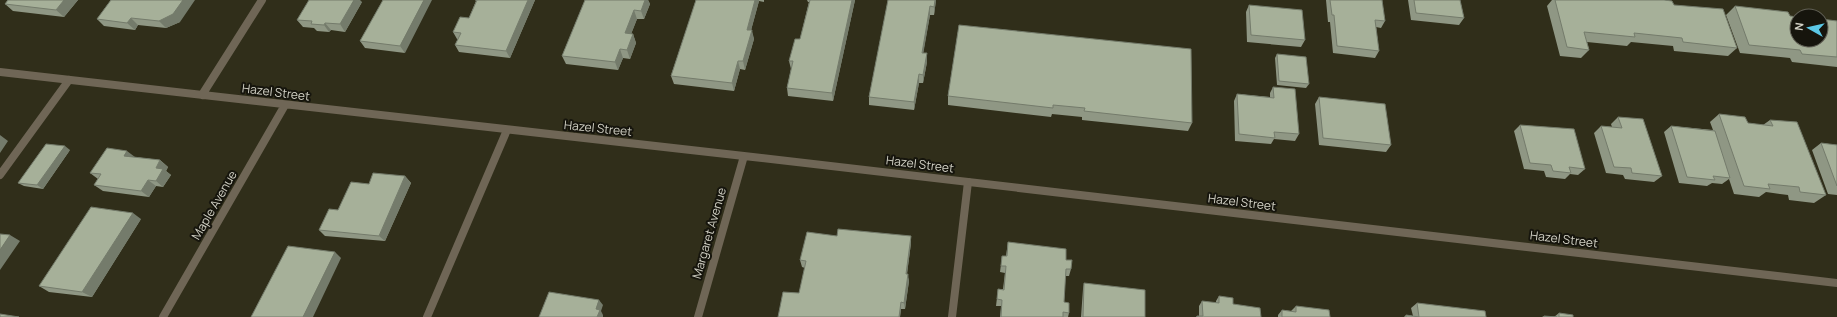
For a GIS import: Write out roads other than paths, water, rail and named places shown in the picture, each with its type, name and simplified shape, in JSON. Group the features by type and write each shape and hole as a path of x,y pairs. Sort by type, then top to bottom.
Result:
{"street":[{"path":"202,95 262,0"},
{"name":"Hazel Street","path":"0,72 744,156 1837,283"},
{"path":"0,175 69,80"},
{"name":"Maple Avenue","path":"163,317 285,105"},
{"path":"427,317 507,130"},
{"name":"Margaret Avenue","path":"698,317 744,156"},
{"path":"952,317 968,182"}]}
